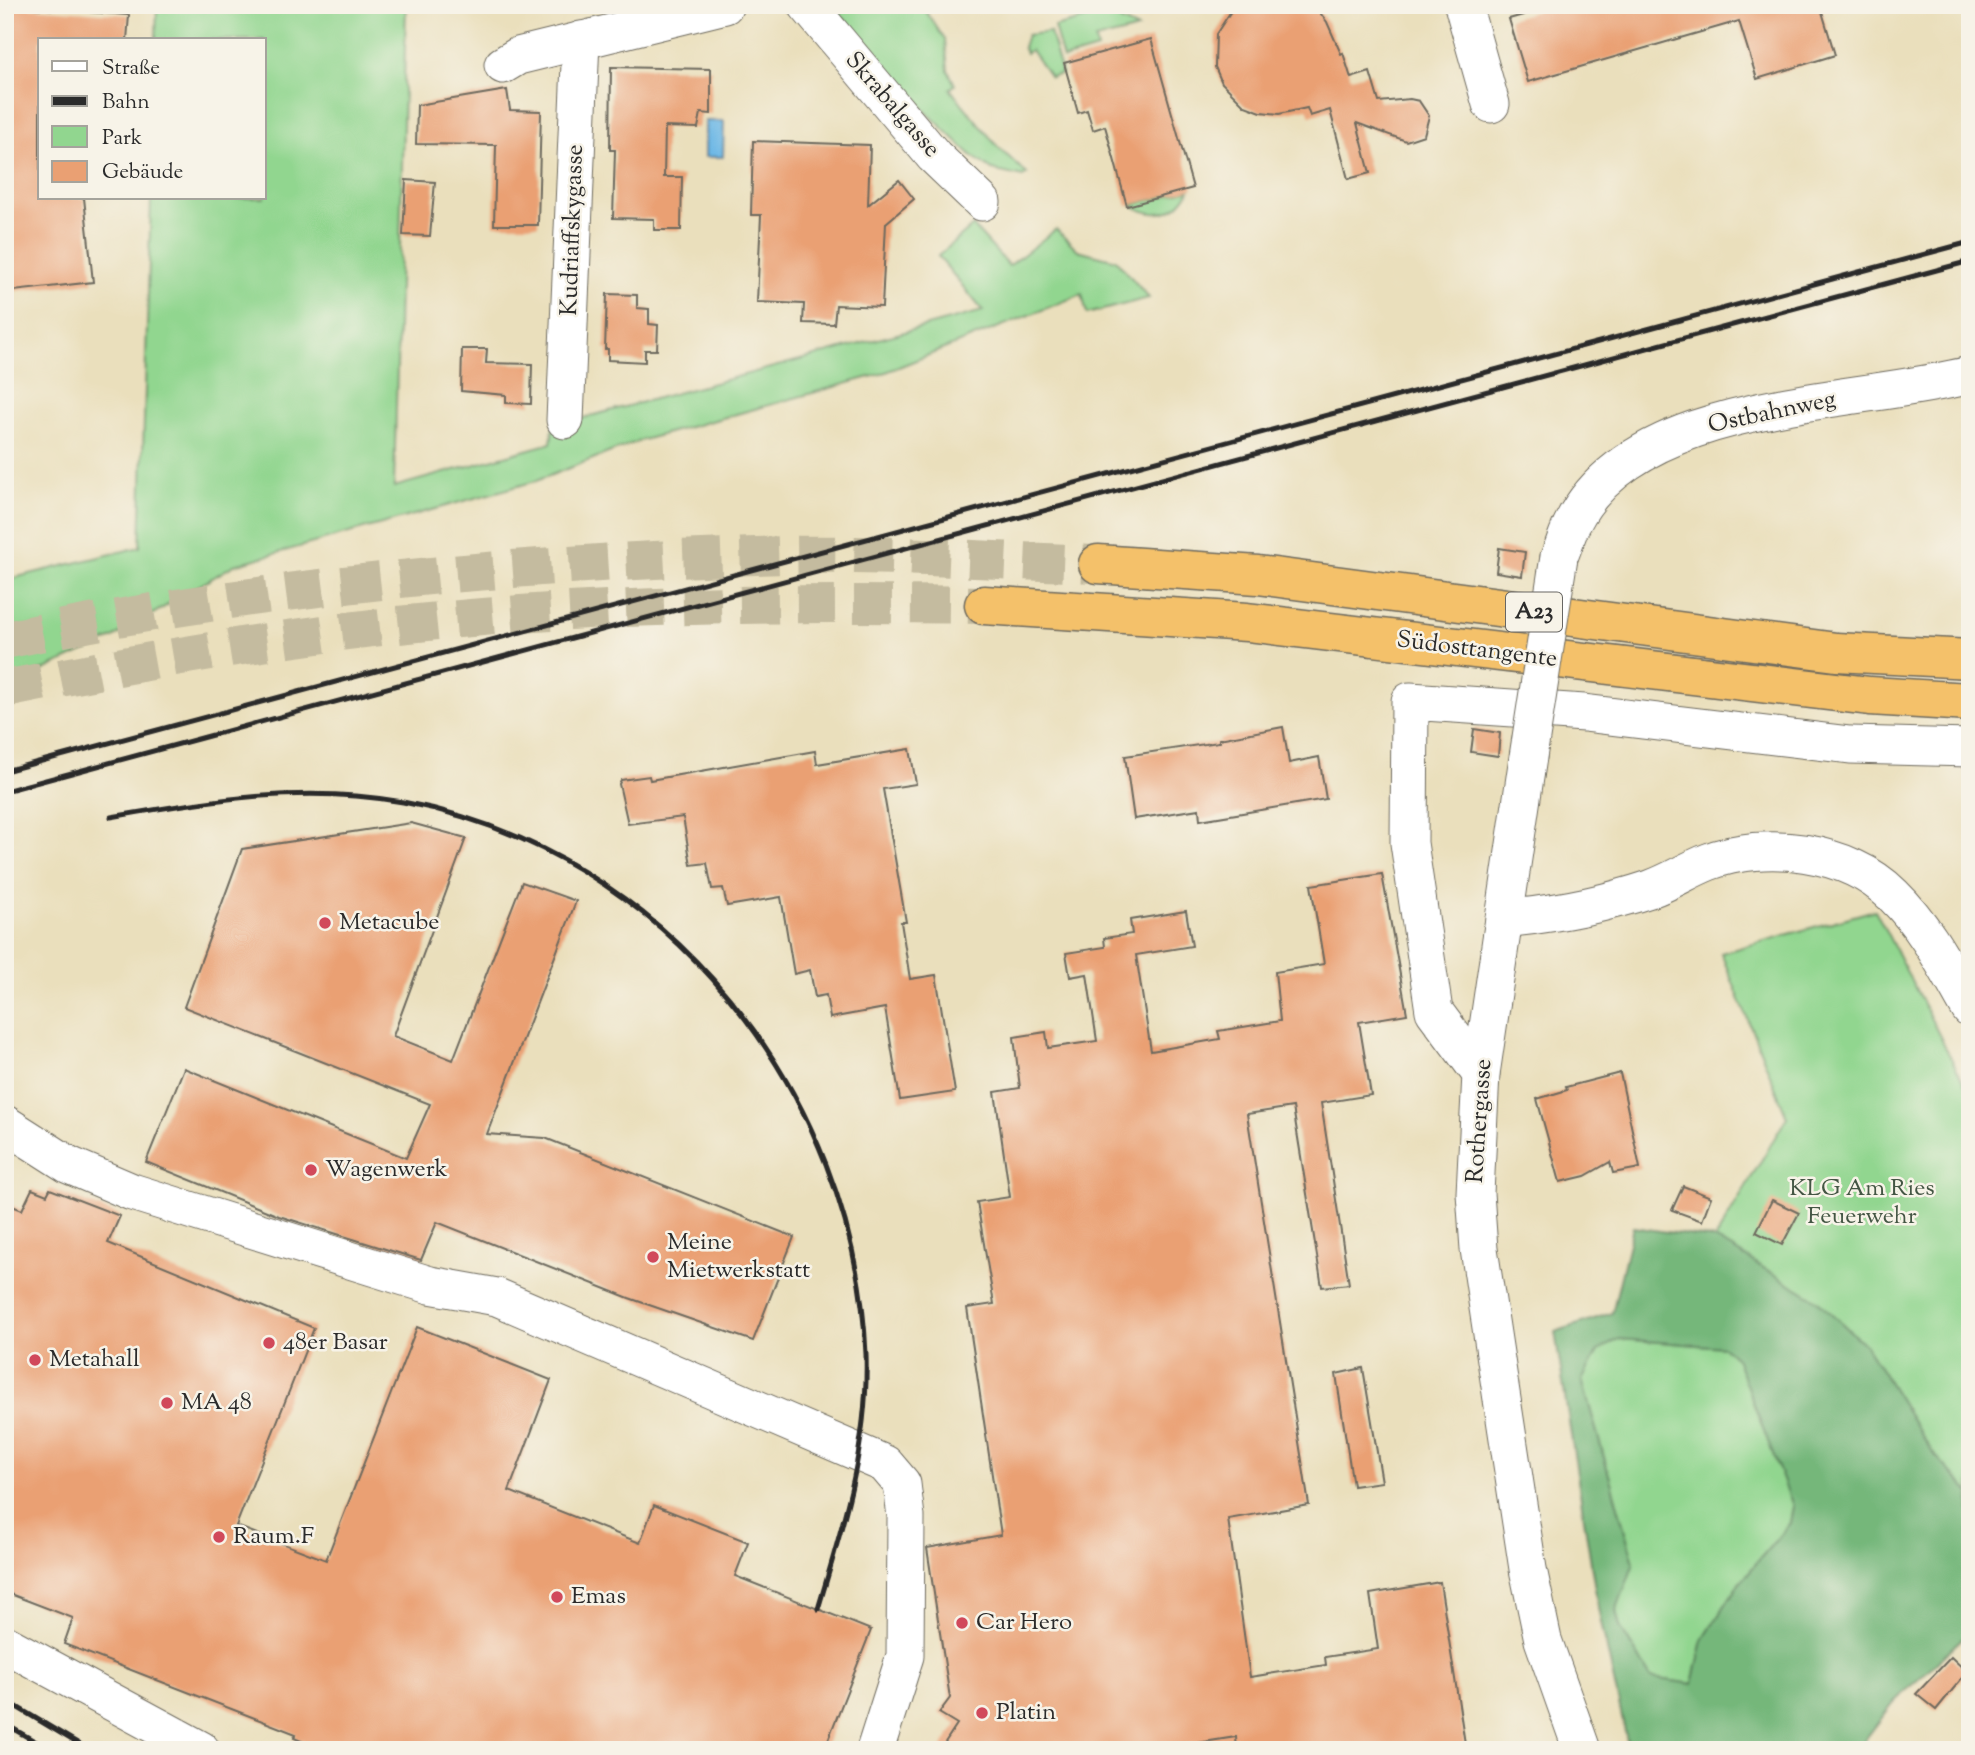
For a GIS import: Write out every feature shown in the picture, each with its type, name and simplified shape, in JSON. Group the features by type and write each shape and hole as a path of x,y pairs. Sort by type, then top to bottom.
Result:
{"highway":[{"name":"Südosttangente","path":"1098,564 1258,575 1836,652 1970,659"},
{"name":"Südosttangente","path":"984,605 1247,622 1870,696 1970,702"}],"street":[{"path":"503,65 518,56 724,5"},
{"name":"Skrabalgasse","path":"807,5 934,156 982,202"},
{"path":"1463,5 1491,104"},
{"name":"Kudriaffskygasse","path":"565,420 581,40"},
{"name":"Ostbahnweg","path":"1593,494 1619,469 1673,437 1797,402 1874,394 1970,375"},
{"name":"Rothergasse","path":"1582,1750 1544,1640 1528,1569 1479,1249 1475,1193 1481,1074 1559,557 1573,521 1593,494"},
{"path":"1481,1074 1434,1011 1409,844 1410,701 1584,713 1850,745 1970,748"},
{"path":"1504,919 1582,908 1651,888 1709,862 1755,850 1802,853 1845,865 1891,892 1924,930 1970,1009"},
{"path":"5,1124 69,1165 132,1192 430,1285 498,1297 885,1464 902,1484 906,1517 905,1656 875,1750"},
{"path":"5,1644 201,1750"}],"green space":[{"path":"157,5 406,5 394,487 551,443 554,421 583,418 983,311 938,256 973,226 1009,266 1056,229 1078,250 1116,260 1149,298 1087,314 1082,294 881,374 639,441 536,481 234,565 113,638 5,688 5,580 140,547 151,200 266,200 266,38 156,38"},
{"path":"832,5 922,5 945,40 948,70 955,85 950,89 998,147 1027,174 1023,177 992,170 971,155 914,100"},
{"path":"1097,16 1115,18 1138,29 1095,40 1097,49 1063,59 1054,27"},
{"path":"1050,32 1062,74 1050,77 1031,50 1026,53 1023,47 1027,35"},
{"path":"1190,189 1179,204 1165,212 1149,212 1132,205"},
{"name":"KLG Am Ries Feuerwehr","path":"1875,910 1970,1095 1970,1493 1932,1452 1866,1346 1817,1300 1715,1239 1787,1117 1721,953"},
{"path":"1633,1227 1715,1239 1817,1300 1866,1346 1932,1452 1970,1493 1970,1631 1894,1702 1857,1750 1629,1750 1598,1608 1555,1332 1612,1313","holes":["1619,1339 1724,1347 1736,1358 1793,1506 1790,1523 1738,1585 1703,1640 1693,1684 1651,1678 1620,1627 1616,1611 1634,1563 1582,1380 1598,1351"]},
{"path":"1619,1339 1724,1347 1736,1358 1793,1506 1790,1523 1738,1585 1703,1640 1693,1684 1651,1678 1620,1627 1616,1611 1634,1563 1582,1380 1598,1351"}],"water":[{"path":"705,121 724,121 723,157 705,157"}],"building":[{"path":"1235,5 1314,5 1327,22 1341,54 1343,53 1351,78 1370,72 1379,102 1410,99 1419,101 1429,116 1424,135 1406,141 1357,123 1370,173 1348,179 1330,110 1310,116 1307,108 1279,114 1261,112 1245,106 1222,83 1215,67 1216,34"},
{"path":"1558,5 1820,5 1835,55 1757,79 1739,21 1528,82 1509,19"},
{"path":"5,6 129,15 127,38 38,38 38,200 84,200 93,282 5,292"},
{"path":"1151,39 1193,188 1127,206 1105,126 1093,130 1087,110 1078,113 1064,63"},
{"path":"611,67 711,69 711,114 701,113 698,128 665,127 664,177 682,177 681,230 654,230 654,219 613,218 615,150 610,150"},
{"path":"507,90 510,110 541,111 538,225 494,225 496,145 416,144 417,105"},
{"path":"753,141 870,145 868,205 899,180 914,199 886,223 882,307 836,305 834,324 803,323 804,304 757,302 761,215 751,215"},
{"path":"406,180 435,182 430,236 403,235"},
{"path":"607,294 637,295 637,308 649,309 649,324 658,325 657,350 645,350 645,362 608,360 608,349 605,349"},
{"path":"462,349 487,349 486,363 532,364 531,404 506,403 506,395 461,391"},
{"path":"1499,548 1525,552 1522,576 1496,572"},
{"path":"1283,727 1289,763 1319,757 1326,799 1200,820 1199,809 1134,819 1125,756 1219,742 1219,739"},
{"path":"1474,729 1500,733 1498,756 1471,752"},
{"path":"910,749 916,784 883,789 906,922 901,922 910,979 936,975 955,1092 900,1100 885,1008 830,1018 826,995 815,997 810,970 794,974 781,897 727,906 723,888 712,889 707,863 691,865 683,817 628,824 619,784 621,780 649,776 650,780 815,751 817,764"},
{"path":"411,823 466,838 393,1036 453,1060 522,882 576,901 487,1134 545,1138 794,1237 753,1341 629,1298 437,1222 421,1260 279,1216 146,1162 184,1068 406,1158 430,1104 184,1007 242,849"},
{"path":"1382,874 1407,1014 1359,1022 1371,1095 1321,1103 1349,1284 1322,1287 1293,1107 1247,1114 1309,1505 1228,1519 1250,1677 1326,1665 1325,1657 1378,1649 1370,1594 1440,1582 1466,1750 1237,1750 1236,1737 1153,1750 940,1750 957,1724 939,1713 950,1698 927,1548 1001,1535 967,1308 994,1304 977,1202 1010,1197 995,1092 1020,1088 1014,1037 1046,1032 1048,1048 1097,1041 1087,974 1070,977 1066,953 1105,947 1104,938 1132,934 1130,920 1186,911 1192,946 1136,955 1151,1051 1220,1039 1218,1031 1280,1021 1275,972 1324,964 1311,885"},
{"path":"1620,1073 1640,1168 1613,1173 1610,1162 1585,1176 1560,1182 1537,1099 1567,1090 1566,1087"},
{"path":"1683,1186 1711,1197 1702,1221 1672,1210"},
{"path":"32,1189 47,1195 50,1189 120,1216 108,1243 314,1328 236,1526 326,1560 417,1327 551,1380 509,1491 640,1543 654,1505 748,1542 735,1576 871,1630 824,1750 323,1750 294,1738 296,1734 64,1644 73,1618 5,1592 5,1203 22,1210"},
{"path":"1772,1200 1799,1213 1782,1245 1756,1232"},
{"path":"1363,1368 1382,1482 1353,1486 1336,1374"},
{"path":"1951,1657 1967,1672 1936,1710 1916,1694"}],"tunnel":[{"path":"5,640 199,604 494,570 789,555 904,556 1098,564"},
{"path":"5,689 237,647 354,630 471,618 599,609 727,605 984,605"}],"railway":[{"path":"5,771 1970,242"},
{"path":"5,791 1970,261"},
{"path":"111,817 257,796 330,794 403,802 498,829 585,872 662,929 729,998 784,1077 826,1164 854,1257 866,1354 863,1420 852,1483 818,1609"},
{"path":"5,1700 89,1750"},
{"path":"5,1724 50,1750"}],"place":[{"name":"Metacube","path":"325,923"},
{"name":"Wagenwerk","path":"311,1170"},
{"name":"Meine Mietwerkstatt","path":"653,1257"},
{"name":"48er Basar","path":"269,1343"},
{"name":"Metahall","path":"35,1360"},
{"name":"MA 48","path":"167,1403"},
{"name":"Raum.F","path":"219,1537"},
{"name":"Emas","path":"557,1597"},
{"name":"Car Hero","path":"962,1623"},
{"name":"Platin","path":"982,1713"}]}
